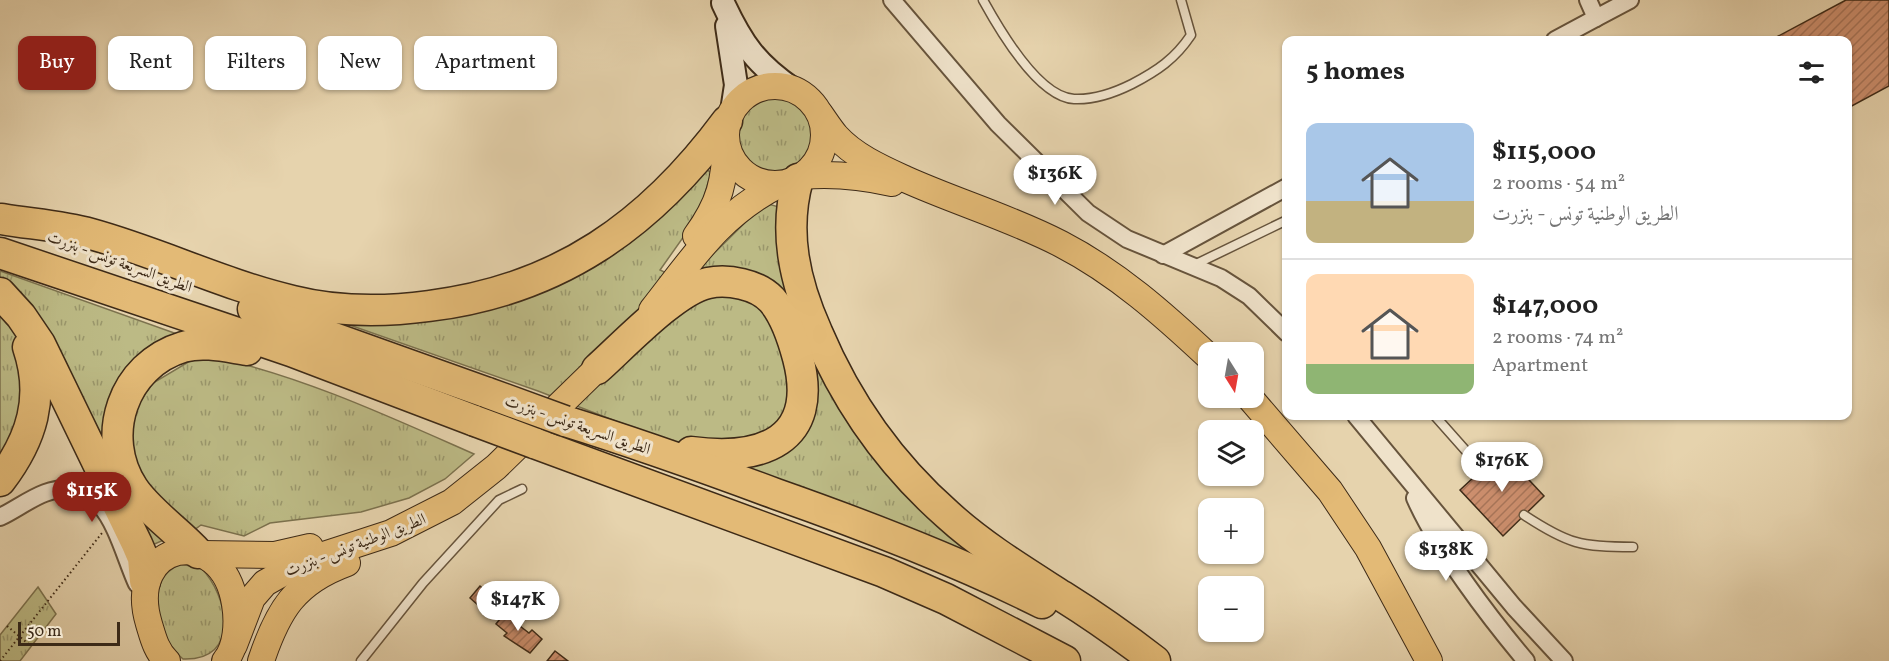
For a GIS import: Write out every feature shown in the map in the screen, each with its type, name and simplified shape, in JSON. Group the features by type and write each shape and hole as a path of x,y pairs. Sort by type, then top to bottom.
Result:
{"highway":[{"path":"1,219 90,234 254,291 296,302 334,308 374,310 456,303 512,289 549,276 586,255 628,226 665,194 699,160 728,124"},
{"path":"793,179 790,240 811,318 830,364 850,399 885,450 948,516 981,542 1155,661"},
{"name":"الطريق السريعة تونس - بنزرت","path":"1,219 565,421 645,446 940,554 1045,604 1140,661"},
{"name":"الطريق السريعة تونس - بنزرت","path":"0,253 291,351 884,572 946,599 1065,661"},
{"path":"597,369 672,303 691,290 707,283 740,283 771,299 785,321 803,376 798,417 786,434 770,447 746,454 721,456 645,446"},
{"path":"0,481 25,440 36,408 38,388 35,366 24,335 2,294"},
{"path":"2,294 21,316 52,368 137,544 144,589"},
{"path":"201,553 134,489 122,464 118,445 118,420 128,390 136,378 163,356 184,347 222,346 388,389"}],"main road":[{"path":"723,1 738,36 753,57 794,90"},
{"path":"723,1 736,85 728,124"},
{"path":"728,124 741,99 752,91 773,86 794,90"},
{"name":"الطريق الوطنية تونس - بنزرت","path":"794,90 813,104 836,136 855,153 878,167 944,197 1013,222 1096,263 1149,303 1198,347"},
{"name":"الطريق الوطنية تونس - بنزرت","path":"228,656 252,598 265,583 302,562 391,533 426,518 452,502 496,467 644,320 722,223 752,198 793,179 813,166 822,148 824,127 820,114"},
{"name":"الطريق الوطنية تونس - بنزرت","path":"728,124 730,156 744,173 765,183 830,173 864,177 944,197"},
{"name":"الطريق الوطنية تونس - بنزرت","path":"144,589 165,557 177,552 247,557 298,551 385,523 448,493 554,397 636,315 708,219 723,184 728,124"},
{"path":"1259,408 1330,491 1368,548 1429,661"},
{"path":"261,661 276,620 286,603 307,583 332,569 398,545 436,526 456,511 496,467"},
{"name":"الطريق الوطنية تونس - بنزرت","path":"201,553 222,569 230,582 236,615 228,656"},
{"path":"144,589 151,632 165,660"}],"street":[{"path":"892,0 940,58 1051,179 1088,213 1126,239 1221,278 1249,296 1282,328"},
{"path":"1588,0 1596,18"},
{"path":"1562,36 1630,0"},
{"path":"1163,255 1282,191"},
{"path":"1359,420 1556,658"},
{"path":"1406,477 1436,536 1503,633 1526,661"},
{"path":"0,517 45,493 82,490 94,497 111,522 144,589"}],"lane":[{"path":"983,0 1034,76 1053,90 1072,99 1113,93 1159,70 1179,53 1191,35 1181,0"},
{"path":"1192,266 1282,222"},
{"path":"1441,420 1482,469"},
{"path":"361,661 423,583 499,500 522,489"},
{"path":"1524,515 1557,537 1591,547 1633,547"}],"path":[{"path":"0,661 111,522"},
{"path":"7,626 31,646"}],"green space":[{"path":"775,97 790,100 802,108 810,120 813,135 810,150 802,162 790,170 775,173 760,170 748,162 740,150 737,135 740,120 748,108 760,100"},
{"path":"702,168 711,172 699,215 660,270 685,282 765,203 779,207 818,351 1003,571 538,391 341,322 465,314"},
{"path":"0,271 194,340 161,352 114,434 173,536 150,546 0,277"},
{"path":"0,311 18,332 31,388 0,469"},
{"path":"210,356 278,374 311,386 474,454 445,479 409,498 361,512 270,523 244,536 201,525 194,530 159,506 130,458 131,413 153,383 190,361"},
{"path":"180,564 201,568 218,594 223,609 222,638 214,649 202,657 183,659 166,637 160,624 157,596 160,583 168,572"},
{"path":"38,587 56,614 20,661 0,661 0,635"}],"building":[{"path":"1846,0 1889,0 1889,86 1852,106 1852,36 1778,36"},
{"path":"1502,451 1544,496 1503,536 1460,490"},
{"path":"480,586 497,601 487,613 470,598"},
{"path":"508,609 520,619 516,623 529,633 532,630 542,639 530,653 504,636 507,633 496,624"},
{"path":"555,651 568,661 547,661"}]}
